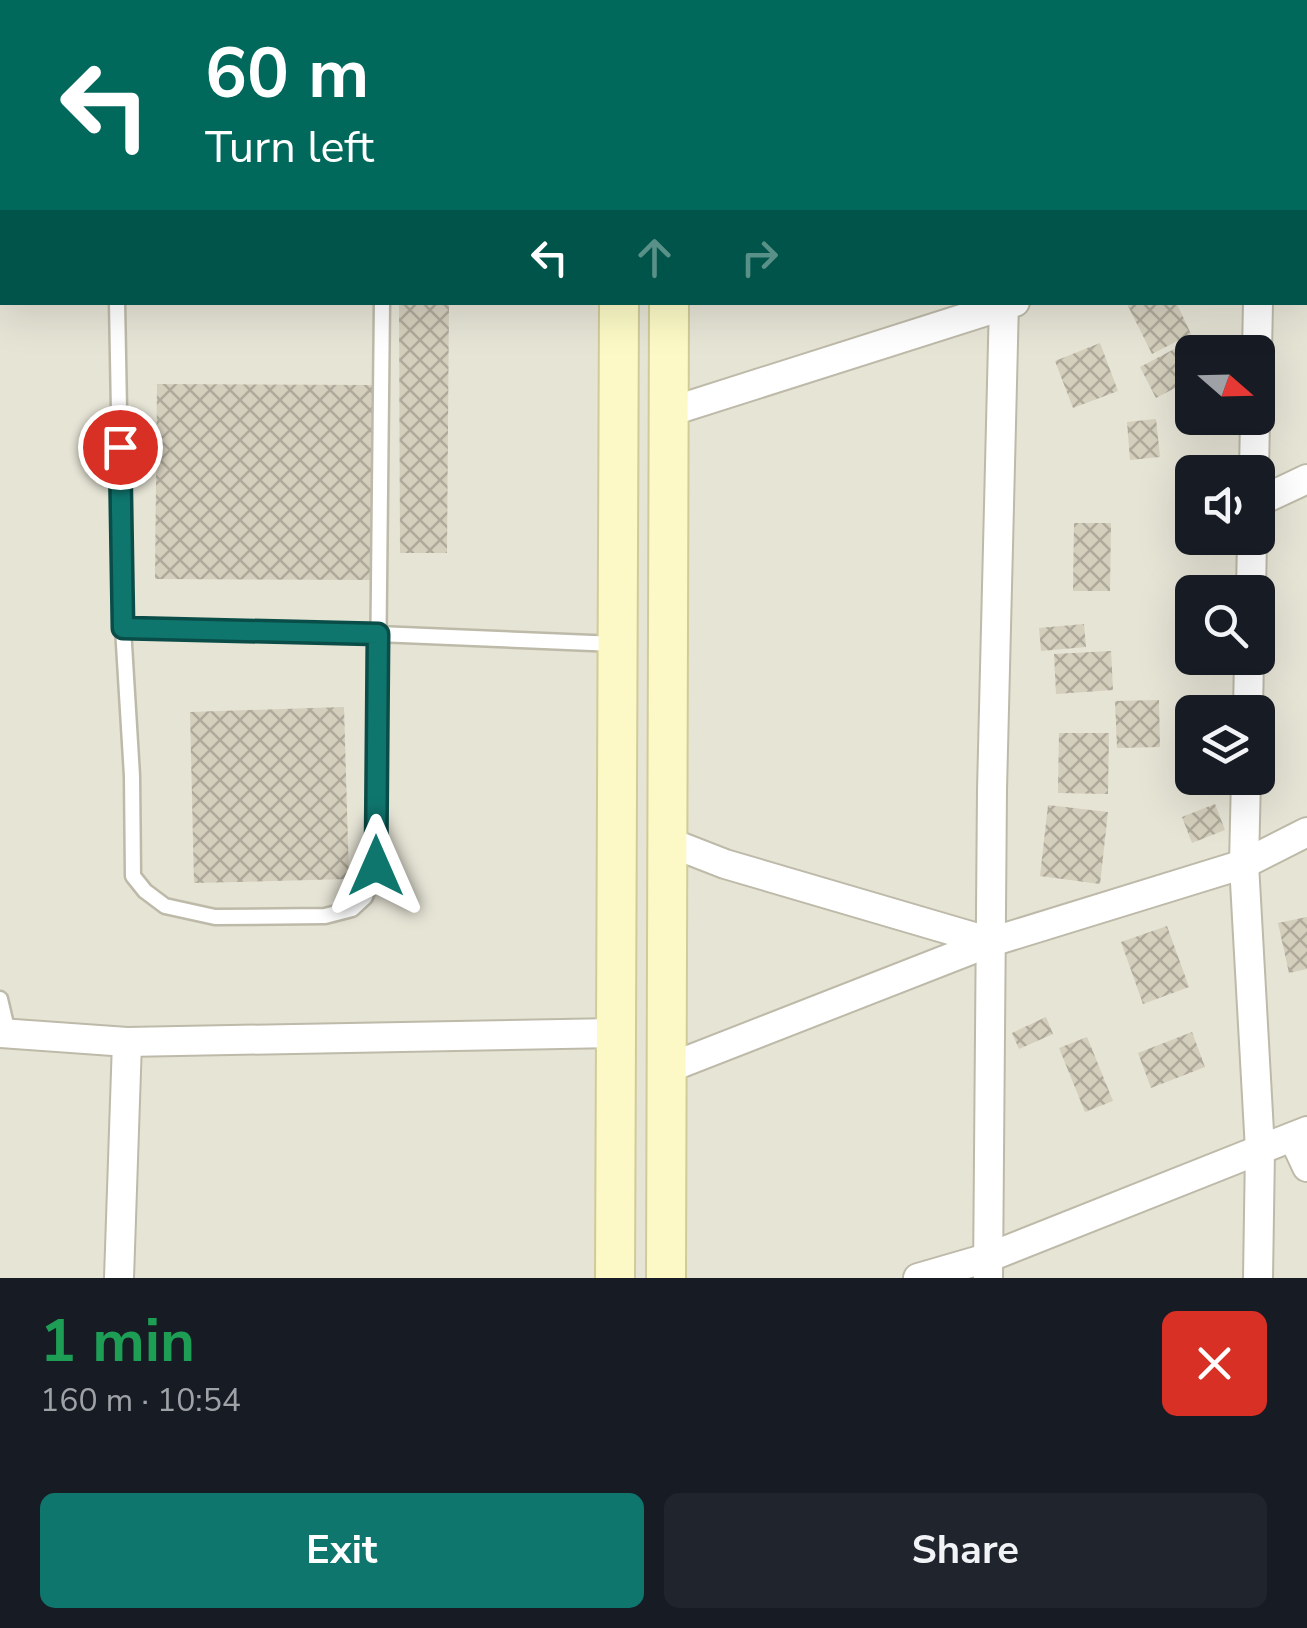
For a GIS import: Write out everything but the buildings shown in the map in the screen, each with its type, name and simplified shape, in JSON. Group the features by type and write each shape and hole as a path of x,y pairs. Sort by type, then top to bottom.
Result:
{"main road":[{"path":"615,1278 619,305"},
{"path":"666,1278 670,305"}],"street":[{"path":"669,412 1003,305"},
{"path":"988,1268 990,942 1006,305"},
{"path":"1257,335 1258,305"},
{"path":"1275,494 1307,480"},
{"path":"1246,795 1244,864 1260,1150 1258,1278"},
{"path":"666,1070 990,942 1244,864 1307,832"},
{"path":"666,841 726,864 990,942"},
{"path":"4,1033 127,1042 615,1033"},
{"path":"119,1278 127,1042"},
{"path":"918,1278 988,1268 1300,1134 1307,1168"}],"lane":[{"path":"118,305 123,628 132,776 133,876 165,906 215,917 325,916 352,909 365,897 376,866 382,305"},
{"path":"123,628 619,644"},
{"path":"0,1000 4,1033"}],"shaded area":[{"path":"0,305 1307,305 1307,1278 0,1278"}],"route":[{"path":"120,447 123,628 378,634 376,866"}]}
